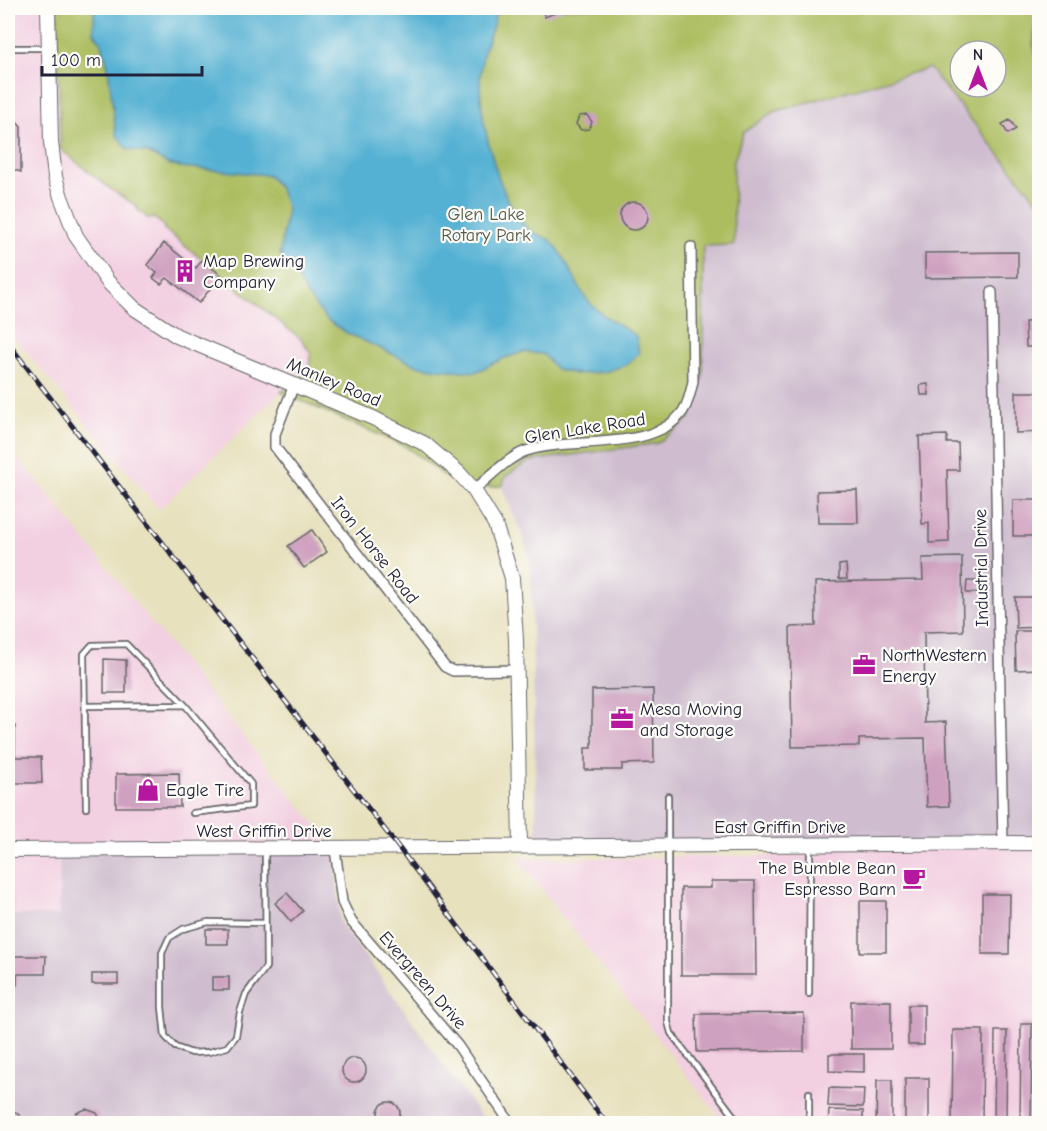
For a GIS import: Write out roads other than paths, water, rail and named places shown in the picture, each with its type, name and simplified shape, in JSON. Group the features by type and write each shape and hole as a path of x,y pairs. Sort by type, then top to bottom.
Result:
{"street":[{"name":"Manley Road","path":"48,8 51,142 55,177 72,226 98,270 108,282 134,308 162,327 199,346 374,418 410,436 440,456 474,490 495,524 512,578 520,846"},
{"name":"Glen Lake Road","path":"474,490 524,452 557,446 646,437 663,430 674,422 683,411 690,396 693,381 691,247"},
{"name":"Industrial Drive","path":"992,292 1003,844"},
{"name":"Iron Horse Road","path":"294,385 275,434 275,447 445,667 453,671 516,670"},
{"name":"East Griffin Drive","path":"520,846 1040,843"},
{"name":"West Griffin Drive","path":"8,850 520,846"},
{"name":"Evergreen Drive","path":"335,849 342,902 351,921 458,1046 510,1124"}],"lane":[{"path":"8,48 48,48"},
{"path":"86,808 84,654 92,645 126,645 185,705 251,784 251,806 193,813"},
{"path":"85,706 185,705"},
{"path":"668,796 668,1022 671,1033 740,1124"},
{"path":"809,994 810,845"},
{"path":"265,849 266,923 266,967 246,994 236,1036 227,1047 209,1052 192,1053 175,1047 165,1036 162,1007 162,953 169,939 183,929 208,922 266,923"},
{"path":"809,1093 809,1124"}],"water":[{"path":"94,8 495,8 493,24 482,60 480,88 488,143 501,183 518,217 528,229 550,240 558,249 588,301 605,316 636,336 639,353 626,365 604,372 576,374 556,369 543,354 523,352 476,372 416,365 347,333 327,320 307,295 280,253 287,209 280,189 268,175 181,167 168,164 148,153 127,149 116,134 108,67 102,44 94,32"}],"railway":[{"path":"8,343 399,848 607,1124"}],"place":[{"name":"Map Brewing Company","path":"185,271"},
{"name":"NorthWestern Energy","path":"864,665"},
{"name":"Mesa Moving and Storage","path":"622,719"},
{"name":"Eagle Tire","path":"148,790"},
{"name":"The Bumble Bean Espresso Barn","path":"914,878"}],"park label":[{"name":"Glen Lake Rotary Park","path":"486,224"}]}
